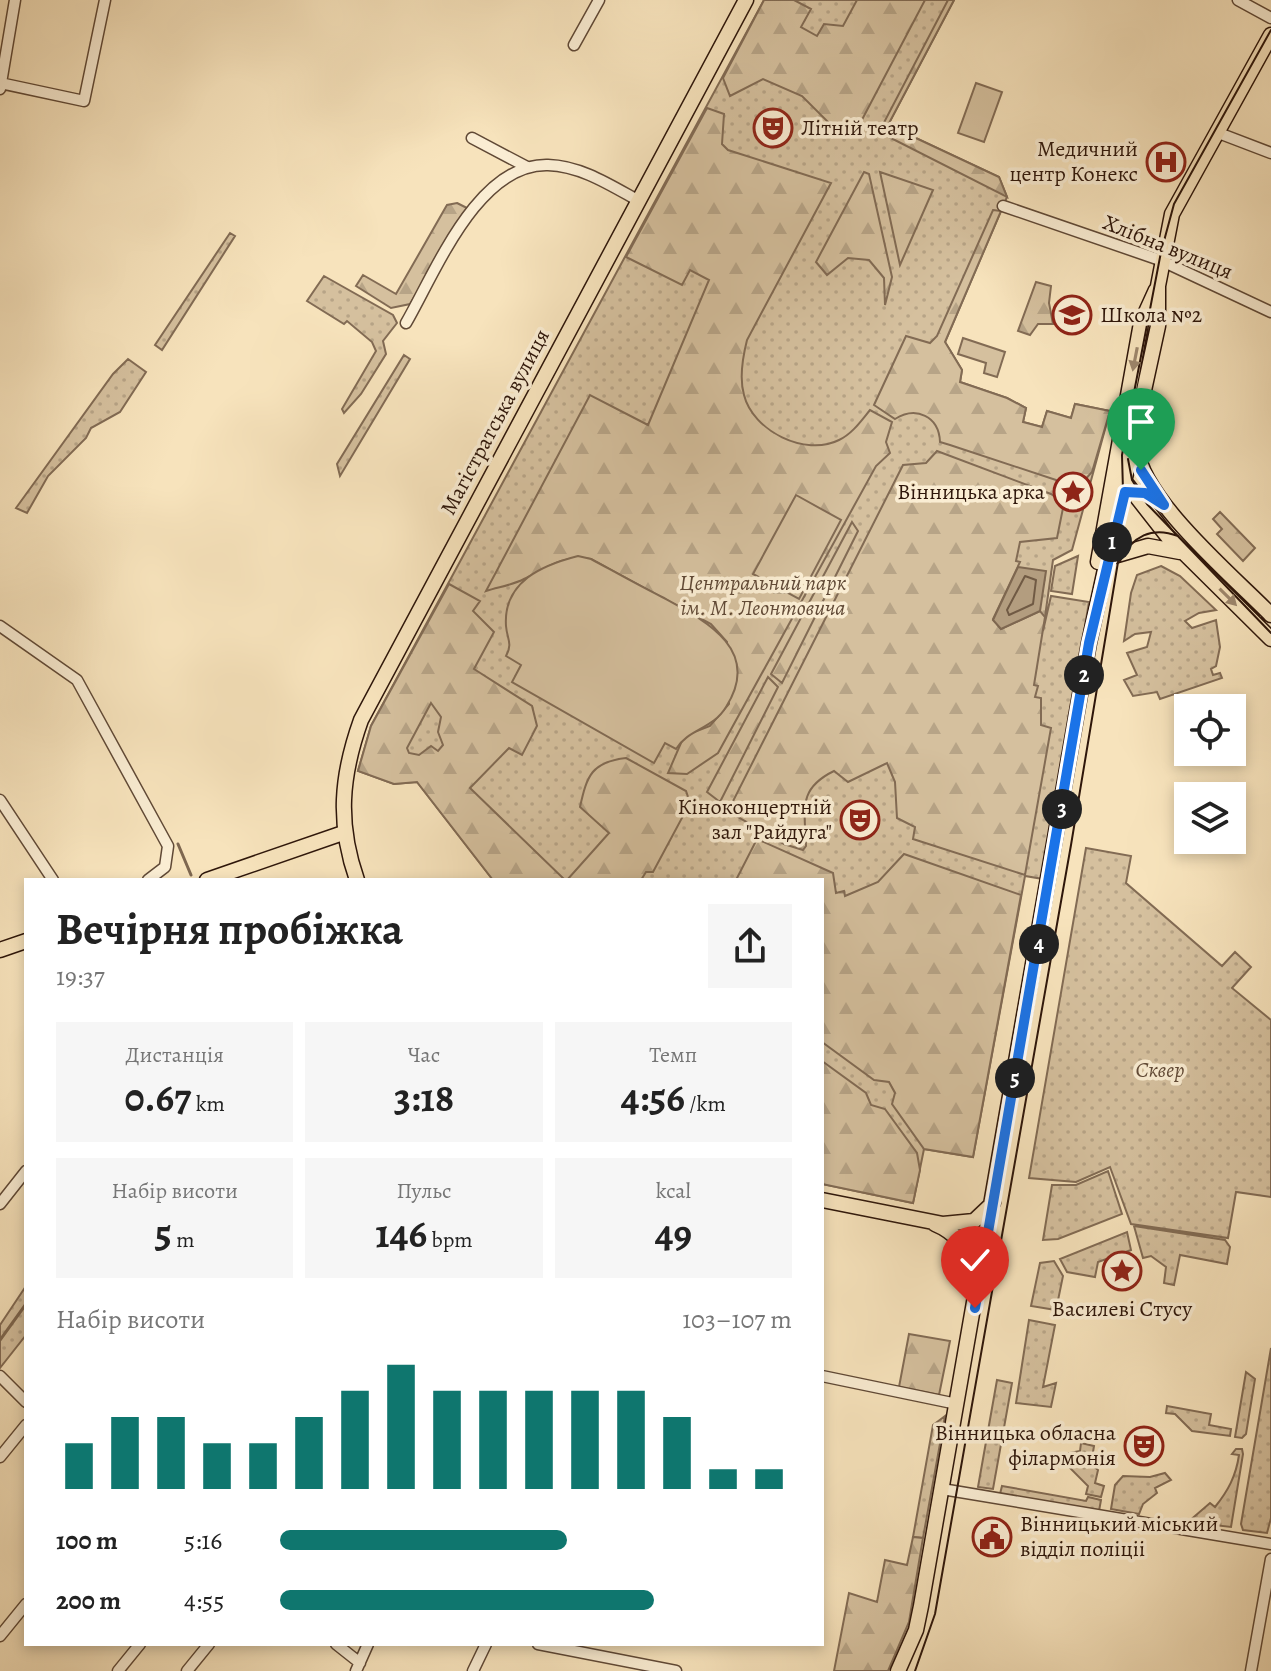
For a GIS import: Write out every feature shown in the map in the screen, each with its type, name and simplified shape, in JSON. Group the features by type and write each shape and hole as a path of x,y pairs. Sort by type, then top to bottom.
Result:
{"main road":[{"name":"Магістратська вулиця","path":"356,878 343,833 343,785 361,720 746,0"},
{"path":"898,1671 916,1630 1089,643 1126,489 1158,326 1158,286 1162,261 1176,205 1271,35"},
{"path":"1089,643 1107,505 1141,323 1158,286"},
{"path":"1139,424 1138,461 1164,505 1271,615"},
{"path":"1120,435 1119,454 1126,489 1271,639"},
{"path":"1126,489 1145,493 1164,505"},
{"path":"1107,505 1126,489"},
{"path":"1107,558 1148,546 1186,554"},
{"path":"213,878 343,833"},
{"path":"0,950 24,942"},
{"path":"824,1200 932,1223 974,1221 993,1203"},
{"path":"932,1223 961,1242 973,1262 978,1286"}],"street":[{"path":"15,0 0,85 84,101 105,0"},
{"path":"574,45 599,0"},
{"path":"1238,0 1271,18"},
{"path":"1216,132 1271,153"},
{"path":"472,138 527,167"},
{"path":"406,323 472,209 505,175 527,167 547,165 589,174 639,201"},
{"name":"Хлібна вулиця","path":"1003,206 1162,261 1271,312"},
{"path":"0,626 61,666 91,701 168,846 168,863 150,878"},
{"path":"0,800 52,878"},
{"path":"0,1204 24,1174"},
{"path":"0,1376 24,1400"},
{"path":"824,1376 957,1404"},
{"path":"0,1457 24,1427"},
{"path":"942,1489 1271,1544"},
{"path":"1251,1671 1271,1559"},
{"path":"0,1636 24,1606"},
{"path":"118,1671 138,1646"},
{"path":"187,1671 207,1646"},
{"path":"338,1646 358,1667 367,1646"},
{"path":"473,1671 485,1646"},
{"path":"547,1646 646,1668 676,1671"}],"green space":[{"name":"Центральний парк ім. М. Леонтовича","path":"764,0 954,0 888,125 999,177 1007,197 945,342 962,370 960,382 1026,408 1023,422 1042,427 1047,411 1071,418 1075,404 1110,411 1072,550 1053,560 1043,631 1051,596 1089,602 1043,879 1025,876 973,1157 924,1149 913,1203 824,1184 824,878 491,878 417,782 394,784 358,771 371,726"},
{"path":"764,0 794,0 811,9 801,27 817,36 824,24 843,26 857,0 925,0 855,133 830,124 802,96 763,79 730,96 723,78"},
{"path":"948,0 954,0 888,125 999,177 1007,197 879,132"},
{"path":"976,83 1002,92 984,142 958,133"},
{"path":"707,108 724,114 722,144 728,150 831,183 747,340 742,381 749,408 769,430 796,443 811,445 839,440 856,427 870,410 892,422 886,442 890,453 876,466 718,753 687,774 668,773 684,736 710,726 729,704 727,642 711,624 591,559 563,560 520,581 486,591 590,395 648,425 709,280 690,270 682,285 626,257"},
{"path":"864,172 869,174 892,277 885,305 884,278 869,260 848,258 827,275 816,262"},
{"path":"880,172 933,190 900,265"},
{"path":"457,203 467,208 410,304 391,308 356,286 363,275 396,294 447,205"},
{"path":"993,210 1001,211 945,342 962,370 960,382 1026,408 1023,422 1042,427 1047,411 1071,418 1075,404 1110,411 1092,472 1082,483 1056,480 940,442 936,426 925,416 911,413 895,419 874,405 906,336 930,343 937,336"},
{"path":"230,233 235,236 162,350 155,345"},
{"path":"324,276 393,315 397,323 383,341 386,354 361,394 344,413 342,409 376,351 372,342 347,321 344,324 307,301"},
{"path":"1036,282 1051,286 1049,303 1053,324 1038,324 1030,335 1018,331"},
{"path":"963,338 1005,352 997,377 984,373 986,363 958,354"},
{"path":"404,355 410,359 340,476 337,464"},
{"path":"128,359 146,372 120,412 91,428 86,438 48,476 27,513 16,508 113,374"},
{"path":"937,451 1051,494 1064,503 1057,538 1020,542 1016,561 1020,562 993,619 1001,629 1040,611 1045,617 1034,685 1038,686 1035,697 1041,698 1041,725 1051,728 1025,875 913,839 915,827 897,818 895,782 887,763 848,782 834,771 814,785 806,802 806,846 803,850 784,844 728,811 903,465 926,463"},
{"path":"796,495 841,520 799,599 753,574"},
{"path":"1220,512 1255,548 1243,561 1217,534 1222,529 1213,519"},
{"path":"852,522 858,531 782,683 771,674"},
{"path":"578,556 591,559 695,616 724,639 733,653 738,669 736,687 721,714 687,737 676,749 665,743 654,763 512,682 521,665 506,656 509,644 507,610 511,597 518,586 539,570"},
{"path":"1078,556 1072,594 1051,591 1055,566"},
{"path":"1161,566 1180,576 1216,610 1199,613 1185,621 1192,628 1216,620 1220,647 1216,666 1211,669 1213,675 1220,673 1222,678 1160,699 1157,692 1133,696 1124,680 1137,675 1127,653 1147,647 1151,632 1135,634 1124,641 1131,593 1137,575"},
{"path":"449,584 480,601 473,611 494,632 474,669 532,706 537,726 522,755 509,748 470,788 563,878 491,878 417,782 394,784 358,771 371,726","holes":["431,703 441,717 438,732 443,745 438,751 431,746 419,755 409,753 407,748"]},
{"path":"768,677 778,687 720,802 707,792"},
{"path":"626,758 686,791 690,803 653,872 646,872 642,878 569,878 609,833 580,807 585,786 593,772 615,760"},
{"path":"757,839 833,873 836,893 844,891 845,896 878,882 904,854 1021,895 973,1157 924,1149 892,1104 895,1093 889,1082 874,1080 824,1043 824,878 737,878"},
{"name":"Сквер","path":"1086,848 1131,856 1126,883 1222,966 1235,952 1251,967 1232,988 1271,1020 1271,1197 1236,1192 1228,1238 1131,1224 1110,1167 1076,1182 1029,1178"},
{"path":"824,1062 866,1093 871,1105 885,1109 917,1153 920,1170 913,1203 824,1184"},
{"path":"1108,1171 1122,1214 1058,1239 1043,1240 1052,1185 1076,1185"},
{"path":"1134,1226 1225,1240 1230,1247 1227,1264 1180,1255 1174,1285 1164,1283 1166,1267 1151,1256 1143,1258"},
{"path":"1127,1232 1131,1250 1098,1262 1095,1277 1067,1272 1060,1259"},
{"path":"1054,1261 1063,1276 1056,1310 1031,1306 1040,1263"},
{"path":"24,1289 24,1338 0,1368 0,1325"},
{"path":"1029,1320 1055,1325 1043,1387 1056,1383 1051,1407 1016,1403"},
{"path":"909,1334 950,1341 939,1395 899,1387"},
{"path":"1271,1348 1271,1518 1267,1533 1243,1530 1241,1524"},
{"path":"1246,1372 1255,1379 1246,1434 1242,1438 1235,1437"},
{"path":"997,1380 1012,1383 993,1489 978,1487"},
{"path":"1167,1406 1211,1414 1209,1425 1231,1429 1230,1436 1192,1431 1175,1414 1166,1413"},
{"path":"945,1416 923,1538 913,1537 933,1425"},
{"path":"1081,1443 1094,1446 1091,1464 1098,1470 1095,1483 1104,1486 1101,1497 1086,1494 1088,1486 1067,1465 1069,1453 1080,1451"},
{"path":"1236,1449 1242,1449 1243,1454 1231,1527 1188,1522 1210,1503 1215,1507 1224,1495 1236,1470 1239,1455 1232,1454"},
{"path":"1165,1473 1171,1480 1155,1488 1157,1493 1143,1504 1139,1514 1111,1509 1115,1485 1123,1476 1150,1477"},
{"path":"1002,1486 1086,1501 1088,1497 1101,1500 1099,1511 1000,1494"},
{"path":"913,1537 923,1538 909,1622 888,1671 834,1671 849,1593 877,1602 885,1560 907,1565"}],"water":[{"path":"1018,567 1046,571 1040,611 1001,629 993,620"}],"waterway":[{"path":"178,844 191,875"},
{"path":"0,1340 24,1307"}],"tram line":[{"path":"915,1671 935,1614 1071,845 1124,526 1122,455 1161,252 1174,204 1271,30"},
{"path":"1128,459 1132,480 1147,504 1271,633"},
{"path":"1120,561 1130,545 1144,535 1160,532 1178,536"}],"place":[{"name":"Літній театр","path":"773,128"},
{"name":"Медичний центр Конекс","path":"1166,162"},
{"name":"Школа №2","path":"1072,315"},
{"name":"Вінницька арка","path":"1073,492"},
{"name":"Кіноконцертній зал \"Райдуга\"","path":"860,820"},
{"name":"Василеві Стусу","path":"1122,1271"},
{"name":"Вінницька обласна філармонія","path":"1144,1446"},
{"name":"Вінницький міський відділ поліціі","path":"992,1537"}],"route":[{"path":"975,1308 1089,643 1107,558 1125,492 1145,493 1164,505 1141,470"}]}
